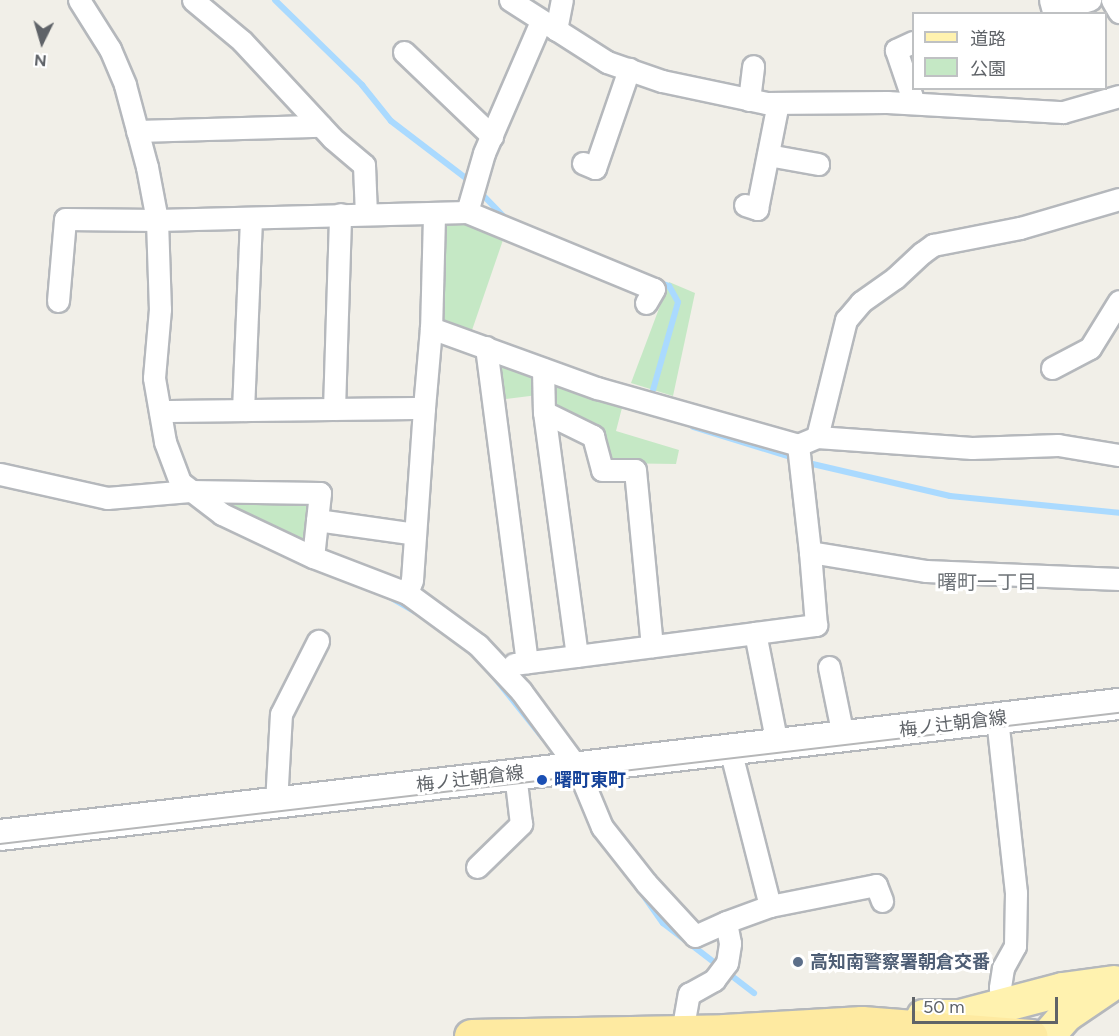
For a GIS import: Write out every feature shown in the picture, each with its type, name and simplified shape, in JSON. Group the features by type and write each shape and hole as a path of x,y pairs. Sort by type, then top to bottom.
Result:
{"highway":[{"path":"471,1036 682,1034 862,1023 1031,1036"}],"main road":[{"name":"梅ノ辻朝倉線","path":"0,835 1119,704"},
{"path":"862,1023 897,1016 960,1016 1002,1008 1062,989 1116,981"},
{"path":"1047,1036 1065,1015 1116,981"}],"street":[{"path":"79,0 110,49 137,131 157,220 160,309 154,378 165,442 180,482 222,514 313,557 407,594 478,645 499,666 577,767 602,827 695,936 726,921 770,906 876,885 882,901"},
{"path":"193,0 242,41 321,126 364,165 366,214"},
{"path":"510,0 607,62 749,100 778,103 914,104 1063,112 1119,96"},
{"path":"58,301 65,219 157,220 340,214 434,216 473,196 492,136 561,0"},
{"path":"1050,0 1053,12 1090,0"},
{"path":"1112,0 1119,12"},
{"path":"912,42 896,50 914,104"},
{"path":"404,52 492,136"},
{"path":"749,100 753,66"},
{"path":"596,167 629,69"},
{"path":"745,206 757,209 778,103"},
{"path":"137,131 321,126"},
{"path":"768,155 818,164"},
{"path":"473,196 654,289 646,303"},
{"path":"499,666 816,625 810,552 800,482 807,441 846,320 861,302 895,279 933,245 1020,228 1119,199"},
{"path":"334,409 340,214"},
{"path":"407,594 412,580 431,328 434,216"},
{"path":"243,410 251,218"},
{"path":"1052,368 1090,348 1119,301"},
{"path":"431,328 543,369 807,441 962,447 1058,445 1119,455"},
{"path":"486,347 527,662"},
{"path":"543,369 544,412 576,656"},
{"path":"160,411 424,408"},
{"path":"544,412 593,436 602,470 635,470 652,646"},
{"path":"0,474 107,498 190,491 320,493 313,557"},
{"path":"317,520 415,534"},
{"path":"810,552 926,571 1119,579"},
{"path":"755,633 777,744"},
{"path":"276,803 281,714 318,641"},
{"path":"829,667 843,736"},
{"path":"997,718 1016,892 1015,946 1004,968 1000,988 1002,1008"},
{"path":"730,749 770,906"},
{"path":"477,867 521,824 515,774"},
{"path":"682,1034 689,994 720,971 730,943 726,921"}],"green space":[{"path":"446,223 476,224 504,237 471,333 446,326 438,311 441,232"},
{"path":"669,282 695,293 673,396 631,383"},
{"path":"497,356 537,372 538,395 498,400"},
{"path":"549,378 623,404 616,431 679,450 676,464 608,463 550,407"},
{"path":"230,498 315,501 310,546 272,531 229,506"}],"waterway":[{"path":"275,0 362,85 391,121 472,183"},
{"path":"478,190 504,217"},
{"path":"653,390 678,302 669,286 658,282"},
{"path":"693,427 794,458"},
{"path":"804,462 950,496 1119,513"},
{"path":"386,595 416,612"},
{"path":"491,673 543,738"},
{"path":"641,892 663,923 754,993"}],"tram line":[{"path":"0,844 1119,713"}],"place":[{"name":"曙町東町","path":"542,780"},
{"name":"高知南警察署朝倉交番","path":"798,962"}],"district":[{"name":"曙町一丁目","path":"987,582"}]}
